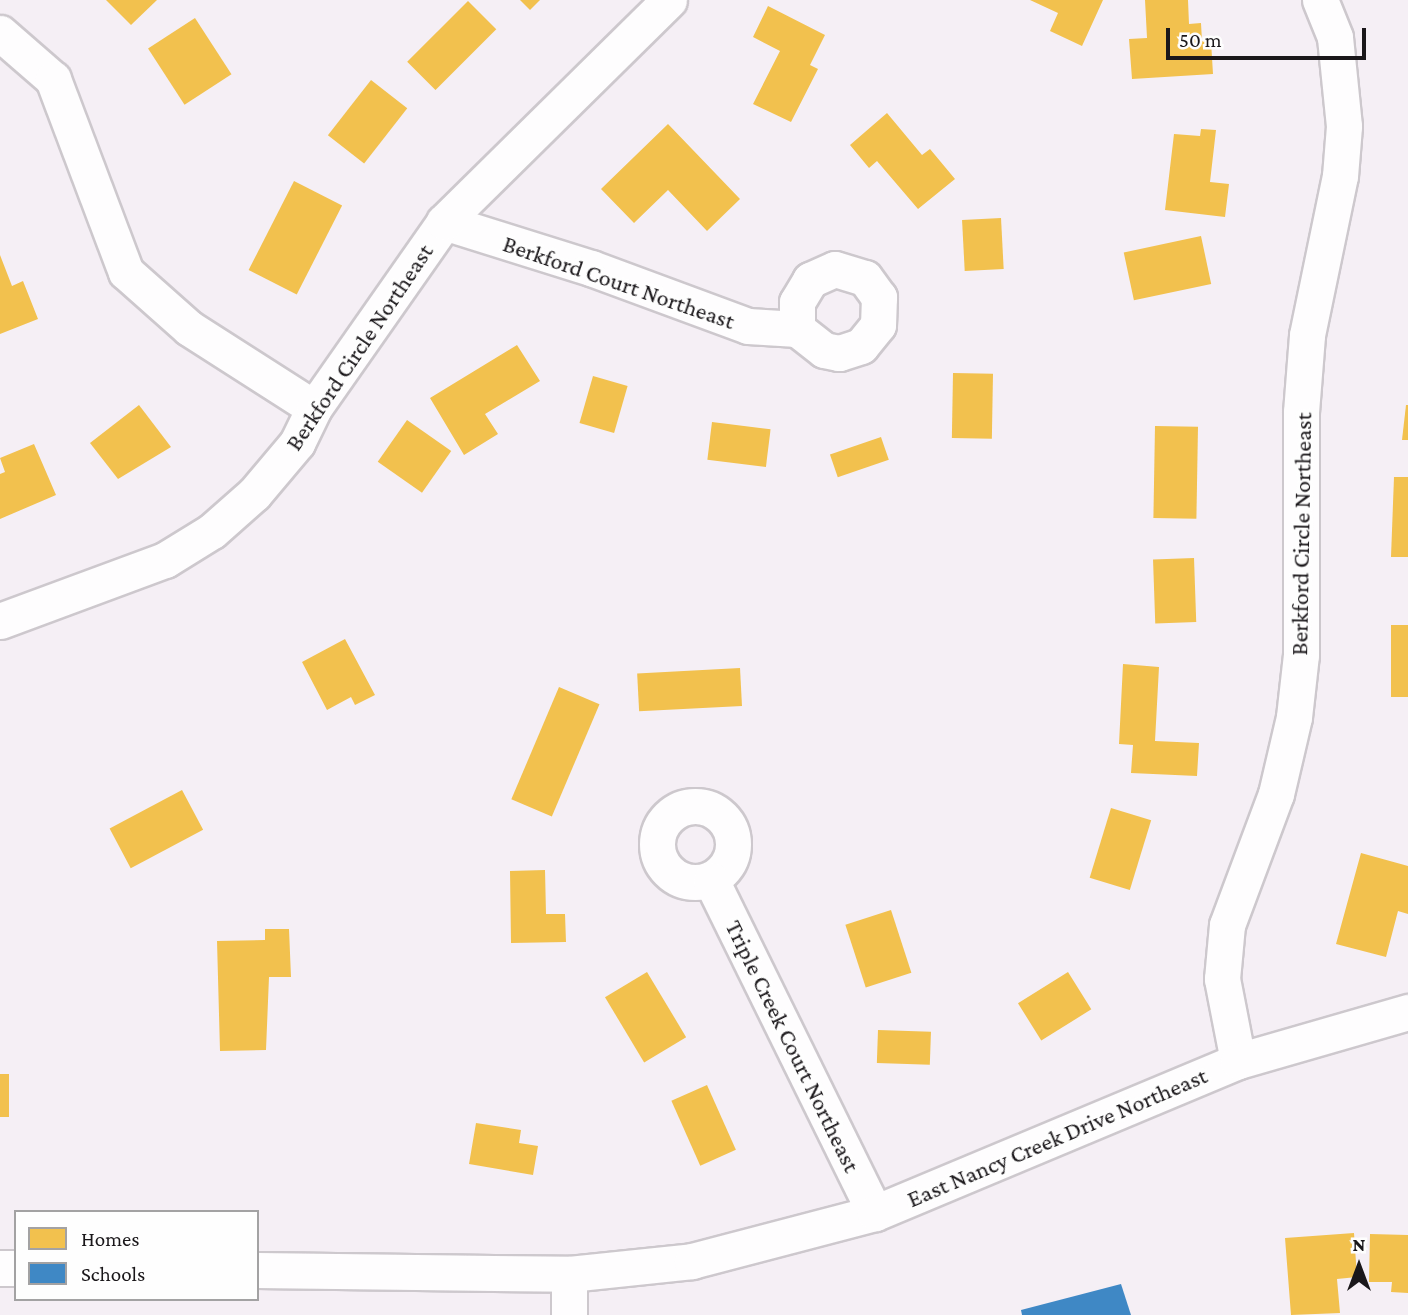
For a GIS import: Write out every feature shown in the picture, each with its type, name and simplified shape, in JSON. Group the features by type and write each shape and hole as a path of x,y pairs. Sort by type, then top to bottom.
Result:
{"street":[{"name":"Berkford Circle Northeast","path":"0,621 165,560 212,531 254,494 297,443 314,408 443,222 669,0"},
{"name":"Berkford Circle Northeast","path":"1238,1061 1222,979 1227,925 1276,794 1294,717 1301,655 1301,412 1307,335 1340,176 1344,126 1335,37 1320,0"},
{"path":"0,33 52,79 127,272 189,328 314,408"},
{"name":"Berkford Court Northeast","path":"443,222 591,268 748,326 797,329"},
{"name":"Triple Creek Court Northeast","path":"711,880 875,1213"},
{"name":"East Nancy Creek Drive Northeast","path":"569,1274 692,1261 875,1213 1238,1061 1408,1012"},
{"path":"259,1270 569,1274 569,1315"}],"building: Homes":[{"path":"106,0 157,0 131,25"},
{"path":"520,0 540,0 530,10"},
{"path":"1030,0 1103,0 1082,46 1050,31 1058,13"},
{"path":"1145,0 1188,0 1189,24 1201,23 1202,41 1211,41 1213,74 1132,79 1129,39 1147,38"},
{"path":"468,1 496,29 435,90 407,62"},
{"path":"768,6 825,35 810,65 818,69 791,122 753,104 780,51 753,37"},
{"path":"195,18 231,74 185,105 148,48"},
{"path":"371,80 407,108 364,163 328,135"},
{"path":"887,113 922,155 930,149 955,179 918,209 877,161 869,168 850,145"},
{"path":"668,124 740,199 707,231 668,190 634,223 601,189"},
{"path":"1201,129 1216,130 1210,182 1229,184 1225,217 1165,210 1174,134 1200,136"},
{"path":"294,181 342,206 297,295 249,270"},
{"path":"1001,218 1004,269 965,271 962,220"},
{"path":"1201,236 1211,284 1134,300 1124,252"},
{"path":"0,255 12,286 23,281 38,319 0,334"},
{"path":"517,345 540,381 485,414 498,434 464,455 430,398"},
{"path":"953,373 993,374 992,439 952,438"},
{"path":"593,376 628,386 614,433 579,423"},
{"path":"139,405 171,447 118,479 90,443"},
{"path":"1406,405 1408,440 1402,440"},
{"path":"407,420 451,451 422,493 378,462"},
{"path":"712,422 771,429 766,467 707,460"},
{"path":"1155,426 1198,427 1196,519 1153,518"},
{"path":"881,437 889,460 838,477 830,455"},
{"path":"34,444 56,495 0,519 0,474 5,472 0,458"},
{"path":"1394,477 1408,477 1408,557 1391,557"},
{"path":"1194,558 1196,622 1155,623 1153,559"},
{"path":"1391,625 1408,625 1408,697 1391,697"},
{"path":"345,639 375,695 355,705 351,697 327,710 302,662"},
{"path":"1123,664 1159,667 1155,741 1199,743 1197,776 1131,773 1133,745 1119,744"},
{"path":"740,668 742,706 639,711 637,673"},
{"path":"559,687 600,704 552,816 511,799"},
{"path":"182,790 203,830 131,868 110,828"},
{"path":"1111,808 1151,820 1130,890 1090,878"},
{"path":"1361,853 1408,866 1408,914 1398,911 1386,957 1336,944"},
{"path":"545,870 546,914 565,914 566,942 511,943 510,871"},
{"path":"891,910 911,973 866,988 845,925"},
{"path":"265,929 289,929 291,977 269,977 266,1050 220,1051 217,941 265,940"},
{"path":"647,972 686,1037 644,1062 605,997"},
{"path":"1068,972 1091,1009 1041,1041 1018,1003"},
{"path":"878,1030 931,1032 930,1065 877,1063"},
{"path":"0,1074 9,1074 9,1117 0,1117"},
{"path":"707,1085 736,1150 700,1166 671,1101"},
{"path":"476,1123 521,1130 519,1143 538,1146 533,1175 469,1164"},
{"path":"1354,1233 1357,1277 1337,1279 1340,1313 1291,1315 1285,1238"},
{"path":"1370,1234 1408,1235 1408,1293 1391,1292 1392,1282 1369,1282"}],"building: Schools":[{"path":"1121,1284 1131,1315 1022,1315 1021,1310"}]}
